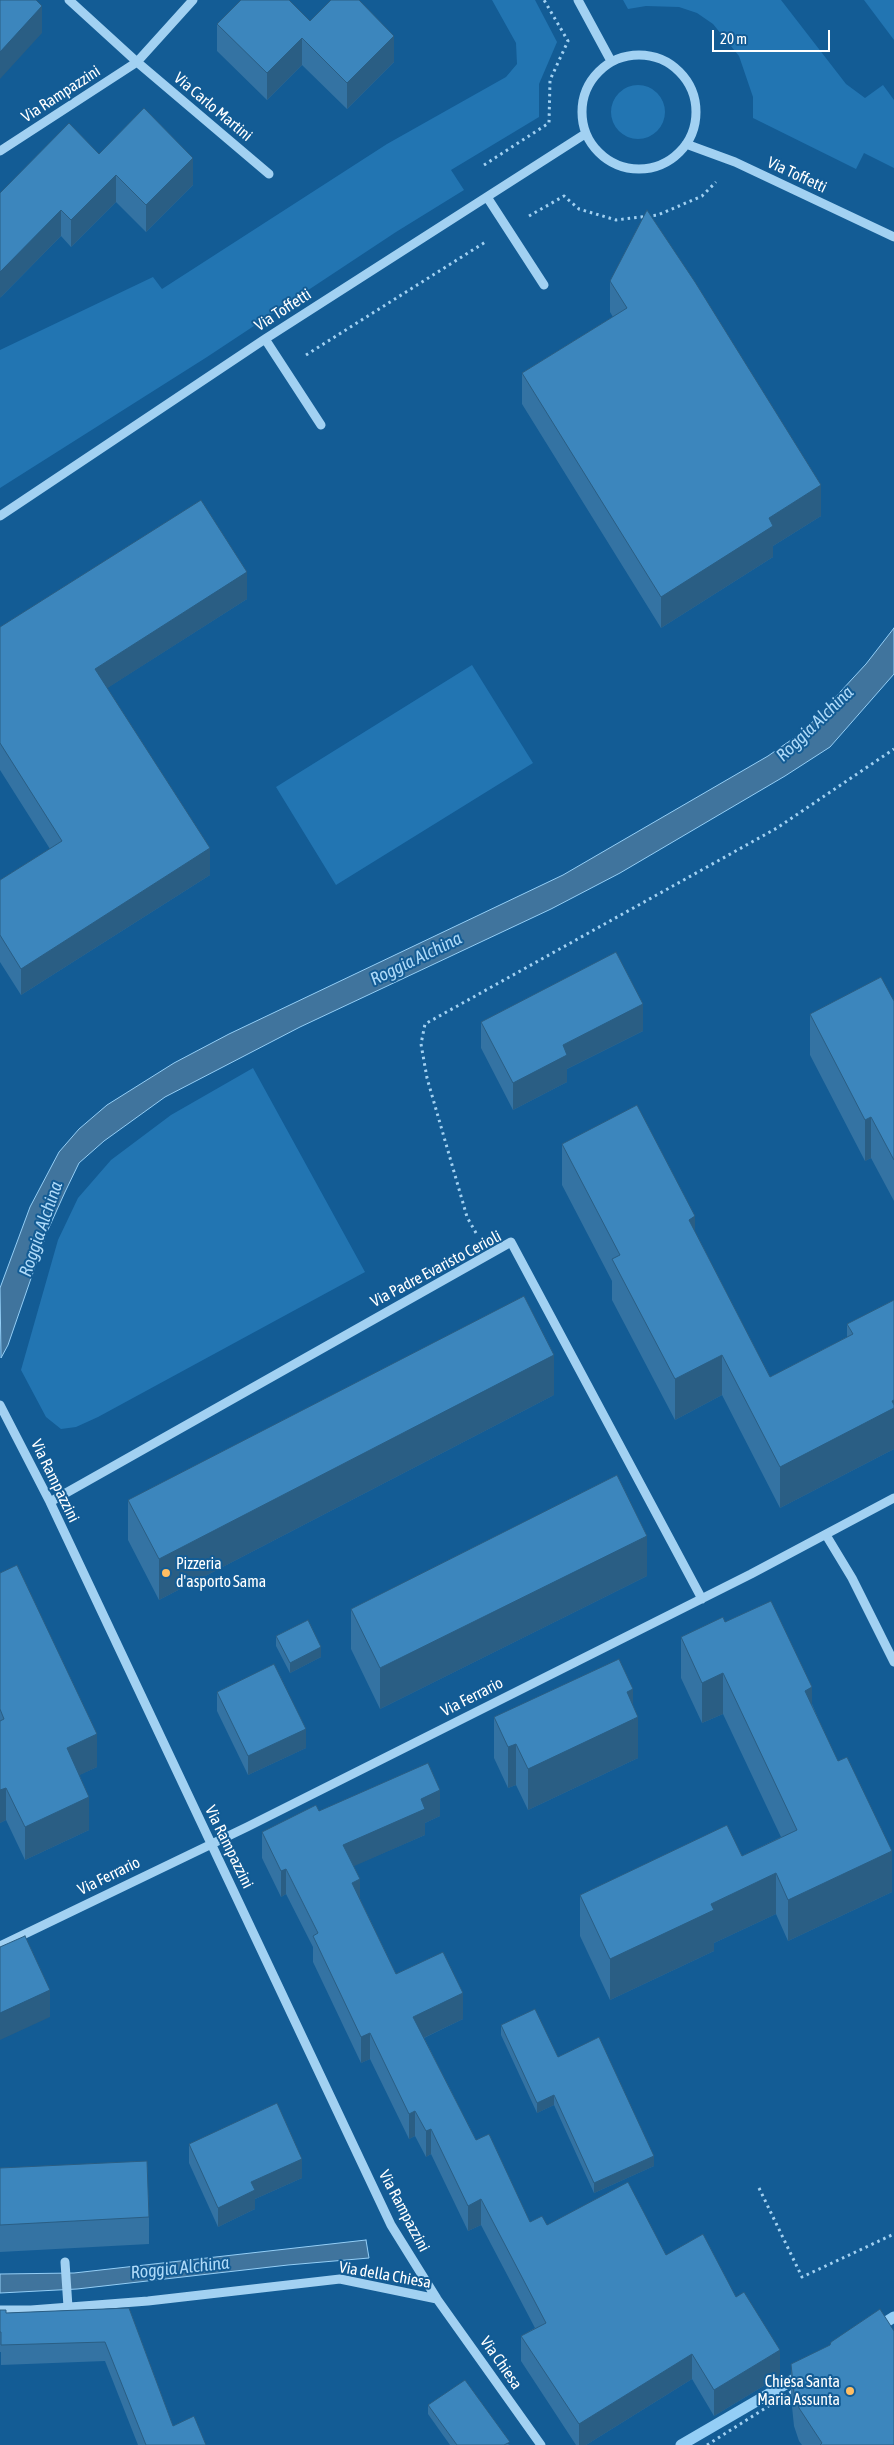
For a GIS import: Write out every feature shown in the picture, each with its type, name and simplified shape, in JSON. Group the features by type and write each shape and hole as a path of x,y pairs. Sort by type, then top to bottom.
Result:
{"street":[{"name":"Via Carlo Martini","path":"69,0 269,174"},
{"path":"138,62 193,0"},
{"path":"578,0 611,61"},
{"path":"629,55 648,55 666,61 681,73 692,89 696,108 694,126 686,144 675,157 659,166 642,170 624,168 608,161 595,149 585,134 581,118 582,101 588,85 598,71 611,61 629,55"},
{"name":"Via Rampazzini","path":"0,151 138,62"},
{"name":"Via Toffetti","path":"0,516 264,339 585,134"},
{"name":"Via Toffetti","path":"686,144 735,162 894,237"},
{"path":"487,197 544,285"},
{"path":"264,339 321,425"},
{"name":"Via Padre Evaristo Cerioli","path":"50,1502 511,1242 702,1599"},
{"name":"Via Rampazzini","path":"0,1405 50,1502 210,1844 256,1934 391,2226 437,2299"},
{"name":"Via Ferrario","path":"0,1946 210,1844 702,1599 894,1498"},
{"path":"826,1535 852,1578 894,1662"},
{"path":"65,2262 68,2307"},
{"name":"Via della Chiesa","path":"0,2310 68,2307 148,2300 340,2279 437,2299"},
{"name":"Via Chiesa","path":"437,2299 541,2445"}],"path":[{"path":"487,197 472,174 549,123 550,80 568,42 544,0"},
{"path":"488,1254 467,1217 426,1078 421,1044 425,1024 777,828 894,749"},
{"path":"759,2188 802,2277 894,2234"},
{"path":"707,2445 801,2385"}],"shaded area":[{"path":"492,0 535,0 557,42 539,84 539,117 451,170 464,190 396,232 207,357 0,488 0,350 153,277 162,289 387,144 506,77 517,64 516,43"},
{"path":"623,0 781,0 846,84 865,98 883,85 894,100 894,168 864,153 856,169 753,118 753,97 739,56 713,24 697,13 679,7 646,6 628,9"},
{"path":"864,0 894,0 894,40"},
{"path":"633,85 643,85 653,89 661,97 665,112 661,127 653,135 643,139 633,139 623,135 615,127 611,117 611,107 615,97 623,89"},
{"path":"472,665 533,763 336,885 276,787"},
{"path":"253,1068 365,1272 98,1417 76,1427 61,1429 46,1417 21,1370 58,1240 78,1198 111,1160 171,1115"}],"water":[{"name":"Roggia Alchina","path":"894,628 894,674 830,747 785,776 620,873 551,909 300,1027 165,1097 104,1141 79,1163 65,1192 47,1232 8,1345 1,1358 0,1288 30,1207 59,1152 79,1129 107,1105 174,1063 229,1034 563,875 768,756 804,731 866,664"},
{"path":"366,2240 369,2258 288,2265 77,2289 0,2293 0,2274 74,2273"}],"building":[{"path":"0,0 36,0 42,6 0,52"},
{"path":"241,0 289,0 310,21 331,0 359,0 394,36 347,83 302,38 267,73 217,24"},
{"path":"144,108 193,158 146,205 116,175 71,220 61,210 0,272 0,193 69,123 99,154"},
{"path":"647,210 695,282 821,485 769,518 773,526 661,597 522,373 627,308 610,281"},
{"path":"201,500 247,572 95,669 210,848 21,969 0,935 0,880 62,841 0,743 0,627"},
{"path":"616,952 643,1004 563,1045 567,1055 513,1083 481,1022"},
{"path":"881,977 894,1001 894,1160 871,1117 865,1120 810,1014"},
{"path":"637,1105 695,1216 689,1220 770,1377 853,1334 847,1324 894,1300 894,1400 892,1401 894,1408 780,1467 722,1355 675,1379 612,1259 620,1255 562,1144"},
{"path":"524,1296 554,1355 159,1559 128,1500"},
{"path":"617,1475 647,1536 380,1668 351,1609"},
{"path":"17,1565 97,1734 67,1748 89,1797 25,1827 6,1788 0,1790 0,1721 4,1719 0,1709 0,1573"},
{"path":"771,1601 812,1687 805,1691 838,1761 847,1757 892,1851 788,1900 776,1873 711,1904 714,1910 610,1959 580,1895 727,1825 742,1856 797,1830 723,1673 702,1683 681,1637 723,1617 725,1622"},
{"path":"308,1620 321,1647 290,1663 276,1636"},
{"path":"619,1659 633,1689 627,1692 638,1717 528,1769 516,1744 508,1747 494,1717"},
{"path":"274,1664 306,1729 248,1756 217,1692"},
{"path":"428,1763 440,1790 421,1799 425,1809 343,1845 360,1879 352,1883 396,1974 443,1952 463,1993 413,2017 476,2140 489,2134 530,2222 542,2216 547,2225 628,2182 666,2255 703,2234 736,2297 744,2292 780,2350 714,2390 692,2354 579,2424 521,2336 546,2323 481,2199 468,2206 431,2129 426,2131 415,2111 409,2114 370,2033 361,2037 313,1936 318,1933 286,1869 281,1871 262,1832 316,1805 319,1811"},
{"path":"25,1936 50,1990 0,2013 0,1947"},
{"path":"535,2009 558,2057 599,2037 654,2156 594,2183 554,2095 537,2103 501,2025"},
{"path":"277,2103 302,2159 251,2182 255,2190 218,2208 189,2144"},
{"path":"147,2161 149,2217 0,2225 0,2168"},
{"path":"129,2308 173,2426 194,2416 206,2445 146,2445 105,2342 1,2345 0,2310 6,2310 6,2313"},
{"name":"Chiesa Santa Maria Assunta","path":"880,2309 894,2331 894,2445 820,2445 822,2443 799,2408 794,2393 791,2364 830,2345 831,2342"},
{"path":"465,2380 510,2442 504,2445 457,2445 428,2405"}],"waterway":[{"path":"875,2329 894,2317"},
{"path":"681,2445 803,2374"}],"place":[{"name":"Pizzeria d'asporto Sama","path":"166,1573"},
{"name":"Chiesa Santa Maria Assunta","path":"850,2391"}]}
